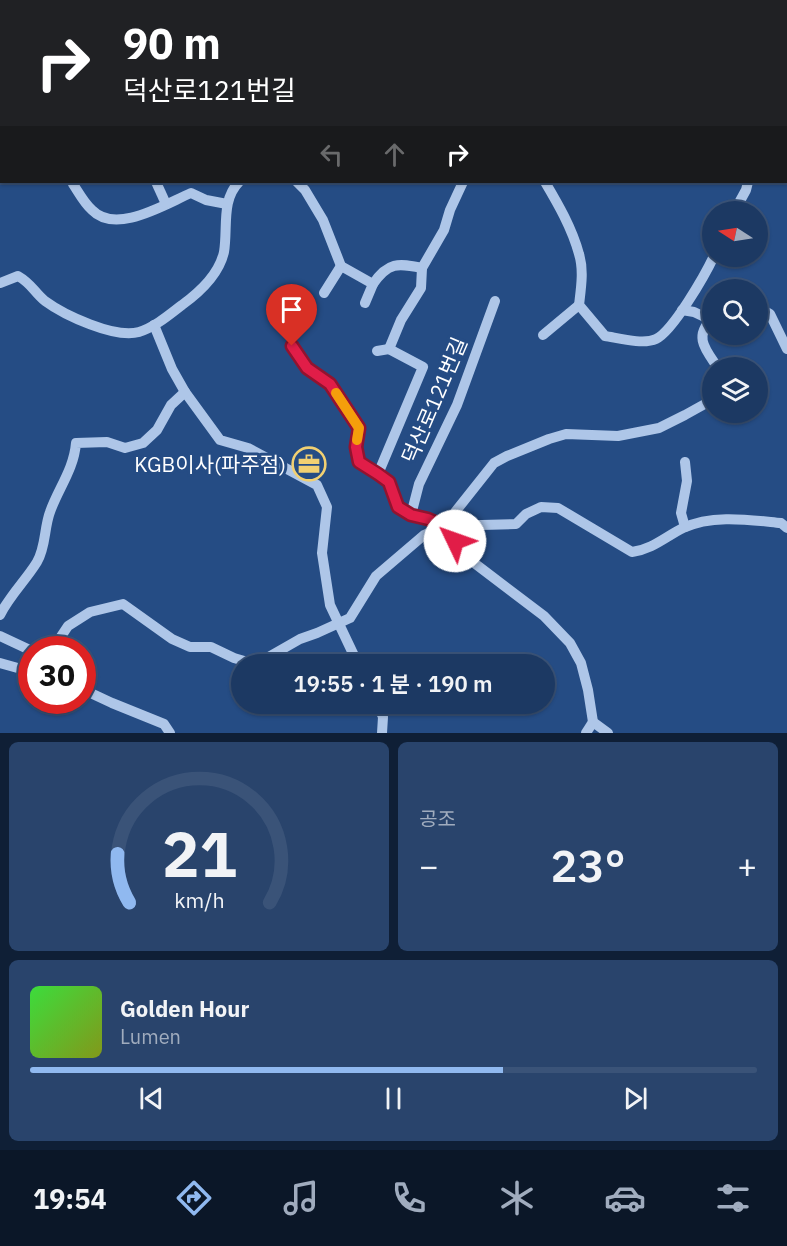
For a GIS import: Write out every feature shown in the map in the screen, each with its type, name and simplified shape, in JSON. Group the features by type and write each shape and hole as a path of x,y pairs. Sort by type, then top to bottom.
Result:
{"street":[{"path":"73,183 93,212 109,220 133,219 191,193 206,200 227,204"},
{"path":"156,183 166,204"},
{"path":"0,284 18,276 28,282 44,300 80,321 118,332 138,332 154,325 192,298 218,270 224,252 227,204 233,188 238,183"},
{"path":"298,183 305,190 323,220 341,266 373,284"},
{"path":"377,351 389,349 401,320 421,288 422,268 444,230 463,183"},
{"path":"543,335 579,305 582,280 580,255 546,183"},
{"path":"740,201 747,183"},
{"path":"365,303 381,272 393,265 422,268"},
{"path":"324,293 341,266"},
{"path":"579,305 605,336 636,341 655,339 666,330 688,302 708,267"},
{"name":"덕산로121번길","path":"292,346 307,368 330,384 359,428 356,447 359,462 389,482 398,507 411,515 419,483 457,405 495,301"},
{"path":"682,310 702,315"},
{"path":"768,313 787,349"},
{"path":"154,325 172,369 220,440 248,448 317,485 327,507 322,553 330,605 353,654"},
{"name":"덕산로121번길","path":"378,474 423,367 389,349"},
{"path":"0,615 7,601 39,560 50,513 66,480 75,455 76,443 106,442 125,448 143,443 156,430 171,405 186,392"},
{"path":"444,526 494,463 507,456 566,434 618,436 659,428 702,406"},
{"path":"685,462 687,481 681,513 685,527"},
{"path":"61,636 68,626 90,612 123,604 172,639 190,647 211,647 251,663 265,659 300,639 350,618 376,576 423,535 444,526 516,524 526,514 541,507 558,508 632,552 645,550 685,527 716,520 781,523 787,528"},
{"path":"411,515 444,526 465,556 544,616 570,643 581,663 588,690 593,722 586,733"},
{"path":"0,636 18,644"},
{"path":"0,663 18,668"},
{"path":"96,696 164,724 170,733"},
{"path":"381,714 382,733"},
{"path":"593,722 608,733"}],"slow traffic":[{"path":"336,393 359,428 357,440"}],"place":[{"name":"KGB이사(파주점)","path":"309,464"}],"route":[{"path":"292,346 307,368 330,384 359,428 356,447 359,462 389,482 398,507 411,515 444,526 455,541"}]}
